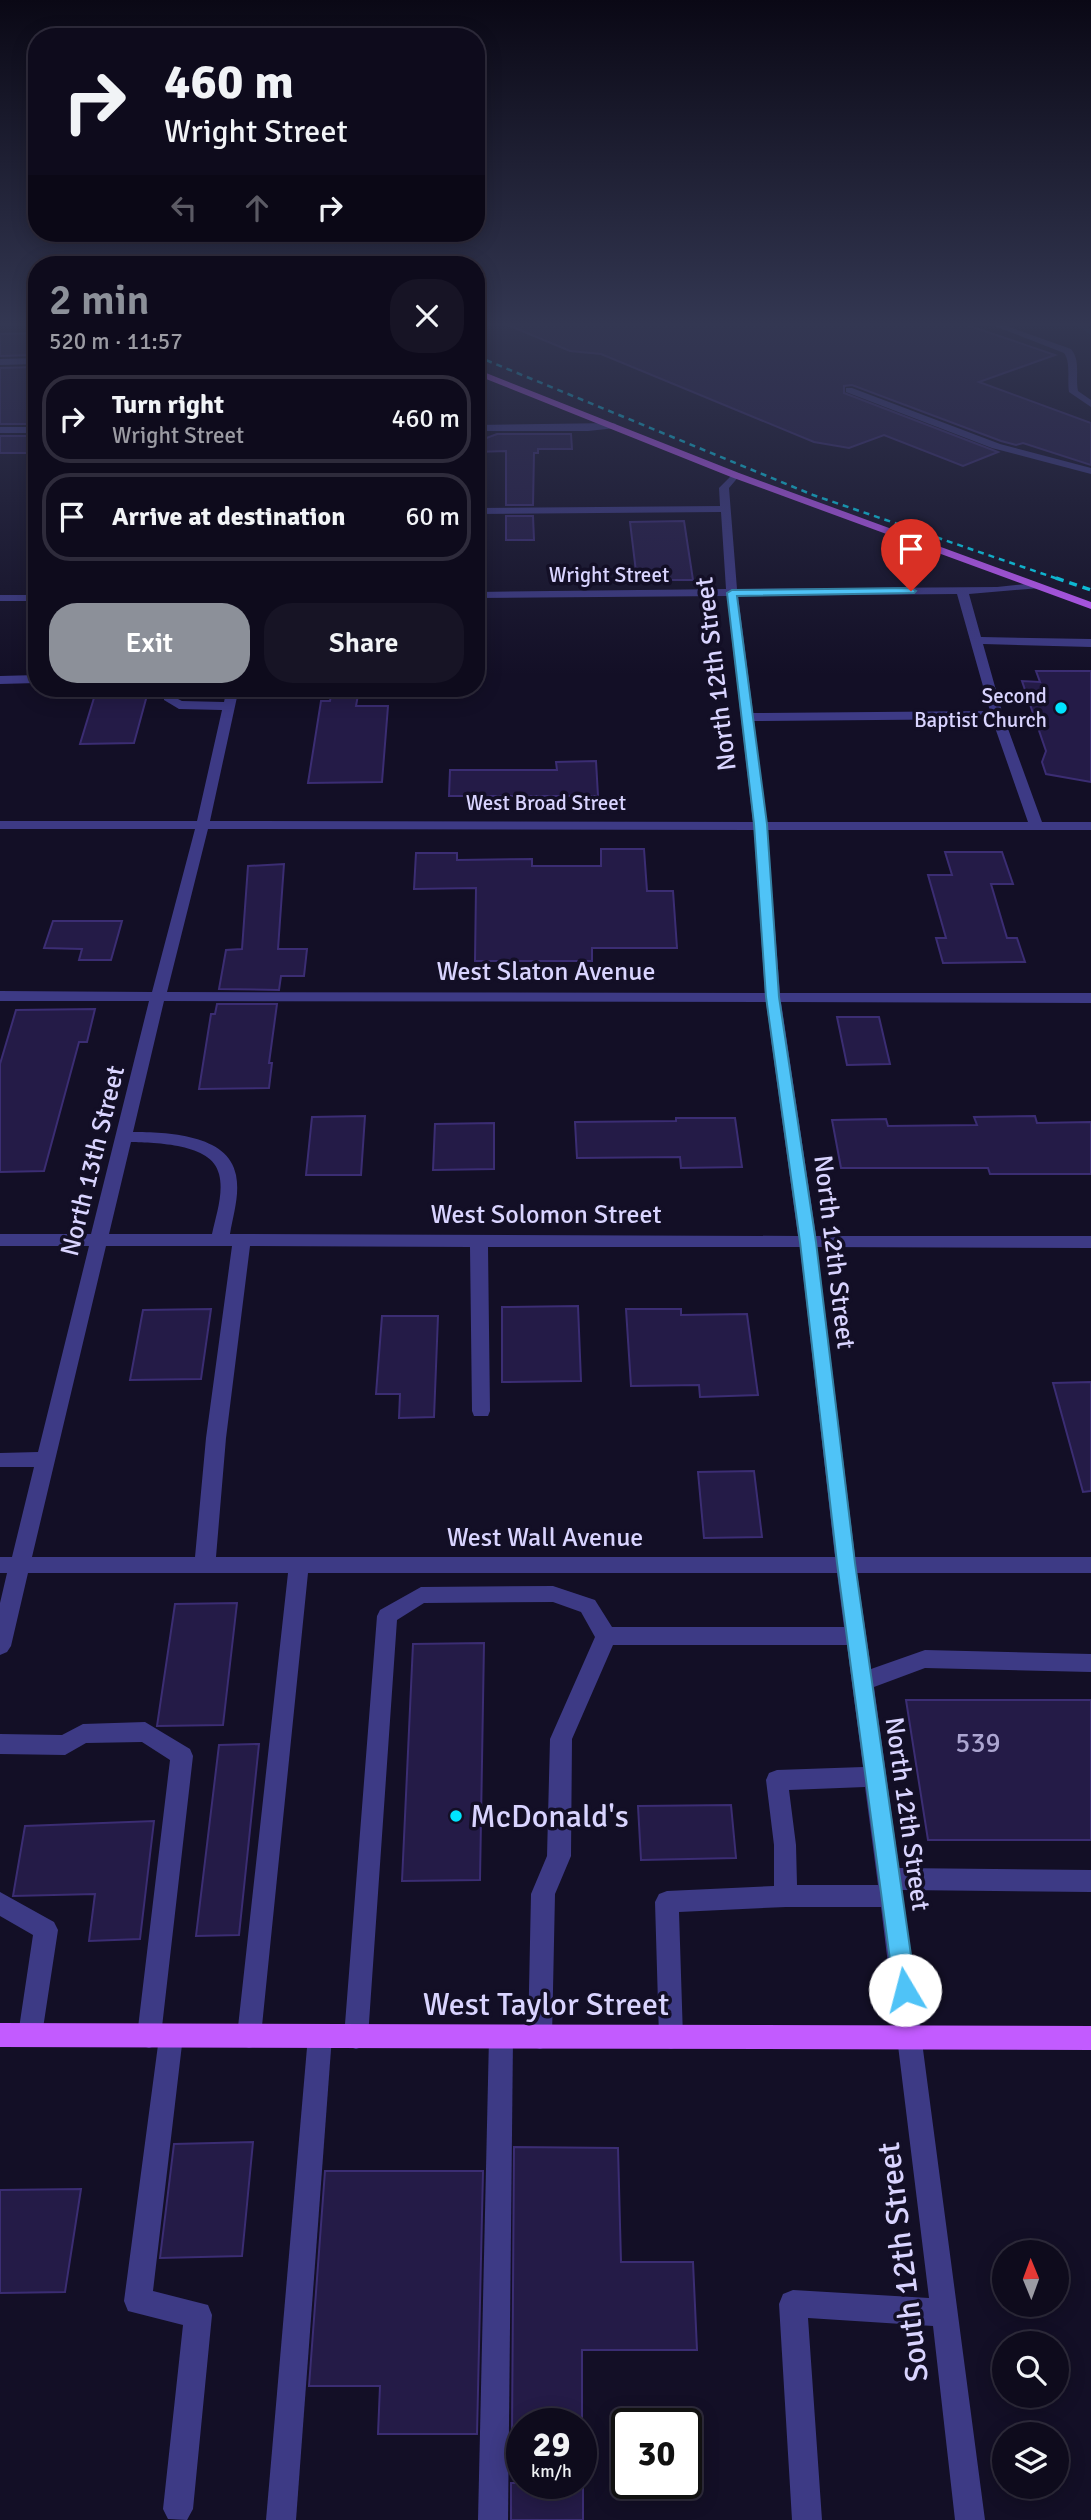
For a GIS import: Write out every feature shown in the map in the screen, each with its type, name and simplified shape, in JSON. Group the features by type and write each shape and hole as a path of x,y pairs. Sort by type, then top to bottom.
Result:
{"main road":[{"path":"649,441 735,475 1091,606"},
{"name":"West Taylor Street","path":"0,2035 1091,2038"}],"street":[{"path":"982,441 1091,471"},
{"name":"North 12th Street","path":"735,475 724,488 724,509 761,824 773,997 808,1242 846,1563 911,2038"},
{"path":"485,511 724,509"},
{"name":"Wright Street","path":"485,595 962,590 1036,586"},
{"path":"962,590 996,715 1037,827"},
{"path":"0,598 28,598"},
{"path":"975,640 1091,643"},
{"path":"0,680 28,679"},
{"path":"170,697 170,700 179,705 229,706"},
{"name":"North 13th Street","path":"0,1646 10,1565 46,1459 158,996 203,823 231,697"},
{"path":"747,717 996,715"},
{"name":"West Broad Street","path":"0,825 761,824 1091,827"},
{"name":"West Slaton Avenue","path":"0,996 1091,998"},
{"path":"124,1136 182,1140 197,1145 222,1161 228,1172 228,1189 220,1240"},
{"name":"West Solomon Street","path":"0,1240 1091,1242"},
{"path":"205,1564 216,1438 242,1240"},
{"path":"479,1241 481,1411"},
{"path":"0,1460 46,1459"},
{"name":"West Wall Avenue","path":"10,1565 846,1563 1091,1566"},
{"path":"249,2036 299,1565"},
{"path":"356,2037 387,1616 421,1595 554,1594 588,1606 606,1636"},
{"path":"606,1636 856,1636"},
{"path":"540,2037 543,1894 559,1856 561,1739 606,1636"},
{"path":"862,1682 925,1659 1091,1664"},
{"path":"0,1744 65,1745 83,1734 145,1732 182,1756 138,2301 198,2315 178,2509"},
{"path":"786,1896 785,1845 777,1780 875,1777"},
{"path":"671,2037 667,1902 890,1887 1091,1881"},
{"path":"0,1903 46,1930 30,2035"},
{"path":"281,2520 320,2036"},
{"path":"493,2520 501,2037"},
{"name":"South 12th Street","path":"911,2038 970,2520"},
{"path":"807,2520 793,2304 945,2313"}],"building":[{"path":"0,441 28,441 28,453 0,453"},
{"path":"485,441 571,441 572,449 538,449 538,453 534,453 533,505 506,505 506,451 485,452"},
{"path":"811,441 869,441 849,448"},
{"path":"898,441 968,441 998,452 963,466"},
{"path":"1001,441 1091,441 1091,465 1023,443 1016,445"},
{"path":"506,516 533,516 534,540 506,540"},
{"path":"684,521 693,580 637,580 630,522"},
{"name":"Second Baptist Church","path":"1036,671 1091,671 1091,782 1046,774 1042,762 1046,751 1022,681 1040,682"},
{"path":"94,697 147,697 134,743 80,744"},
{"path":"331,697 358,697 356,706 388,706 382,782 308,783 321,701 330,701"},
{"path":"596,761 598,796 449,796 450,770 557,770 556,762"},
{"path":"601,849 644,849 647,891 673,891 677,948 592,948 592,961 475,961 476,888 414,889 416,853 457,853 457,860 532,859 532,866 601,866"},
{"path":"945,852 1002,852 1013,884 991,884 1007,938 1017,938 1025,962 943,963 936,938 946,938 928,875 952,875"},
{"path":"284,864 278,949 307,949 304,976 281,976 279,990 219,989 226,950 242,949 248,866"},
{"path":"53,921 122,921 111,960 79,960 82,949 44,948"},
{"path":"217,1004 277,1004 269,1063 272,1063 269,1088 199,1089 211,1014 215,1014"},
{"path":"95,1009 87,1042 79,1042 44,1171 0,1172 0,1064 16,1010"},
{"path":"837,1017 879,1017 890,1064 847,1065"},
{"path":"365,1116 361,1175 306,1175 312,1117"},
{"path":"1035,1116 1037,1123 1091,1122 1091,1174 990,1174 988,1168 841,1168 832,1120 886,1119 888,1126 977,1125 974,1117"},
{"path":"676,1118 735,1118 742,1167 681,1168 680,1157 577,1158 575,1122 676,1121"},
{"path":"494,1123 494,1169 433,1170 435,1124"},
{"path":"578,1306 581,1381 502,1382 502,1307"},
{"path":"211,1309 201,1379 130,1380 143,1310"},
{"path":"626,1309 681,1309 681,1315 747,1314 758,1395 700,1397 699,1385 631,1386"},
{"path":"382,1316 438,1316 434,1417 399,1418 400,1394 376,1394"},
{"path":"1091,1382 1091,1491 1083,1492 1053,1383"},
{"path":"754,1471 762,1537 704,1538 698,1472"},
{"path":"237,1603 223,1725 157,1726 175,1604"},
{"path":"484,1643 480,1880 402,1881 413,1644"},
{"path":"906,1700 1091,1700 1091,1840 928,1840"},
{"path":"259,1744 239,1935 196,1936 219,1745"},
{"path":"731,1805 736,1858 641,1860 638,1806"},
{"path":"154,1821 140,1939 89,1941 95,1894 13,1896 25,1826"},
{"path":"253,2142 242,2256 160,2258 174,2144"},
{"path":"514,2147 618,2148 621,2262 693,2262 697,2350 582,2350 582,2408 512,2408"},
{"path":"325,2171 483,2171 477,2434 378,2434 380,2386 309,2386"},
{"path":"81,2189 65,2292 0,2293 0,2190"},
{"path":"511,2499 583,2499 583,2520 511,2520"}],"railway":[{"path":"681,441 813,495 1061,580"},
{"path":"1056,578 1091,590"}],"place":[{"name":"Second Baptist Church","path":"1061,708"},
{"name":"McDonald's","path":"456,1816"}],"route":[{"path":"905,1990 846,1563 808,1242 773,997 761,824 732,593 911,591"}]}
